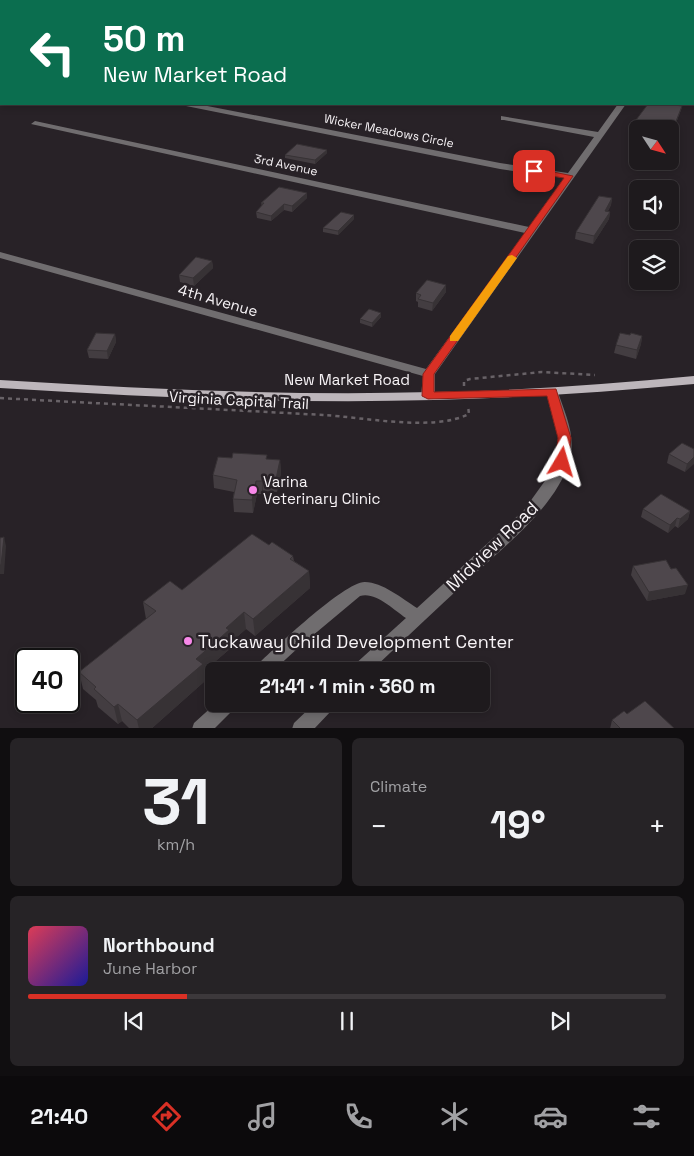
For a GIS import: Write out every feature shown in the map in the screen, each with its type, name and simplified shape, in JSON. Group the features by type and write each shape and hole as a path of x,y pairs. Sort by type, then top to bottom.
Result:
{"main road":[{"name":"New Market Road","path":"0,384 162,394 428,396 552,392 694,380"}],"street":[{"name":"Wicker Meadows Circle","path":"191,105 567,179"},
{"path":"428,396 429,374 621,105"},
{"path":"504,118 600,135"},
{"name":"3rd Avenue","path":"35,124 531,231"},
{"name":"4th Avenue","path":"0,255 429,374"},
{"name":"Midview Road","path":"369,662 529,514 551,485 562,462 565,438 552,392"},
{"path":"272,662 354,592 365,588 383,594 418,617"},
{"path":"201,728 218,712"},
{"path":"301,728 318,712"}],"path":[{"path":"464,389 464,381 470,378 542,372 598,376"},
{"name":"Virginia Capital Trail","path":"0,398 343,416 402,423 459,419 469,414 468,407"}],"building":[{"path":"647,105 682,106 677,120 636,120"},
{"path":"297,144 327,150 315,160 285,155"},
{"path":"279,187 307,193 292,206 284,204 271,216 256,212 264,203 261,203"},
{"path":"599,196 612,198 605,211 610,212 594,236 576,232"},
{"path":"341,212 354,215 338,231 323,228"},
{"path":"196,257 212,261 193,278 179,275"},
{"path":"427,280 446,285 433,303 418,299 421,295 416,293"},
{"path":"369,309 381,313 372,323 360,319"},
{"path":"96,333 115,334 107,351 87,350"},
{"path":"620,333 642,336 637,350 616,345"},
{"path":"682,443 694,449 694,457 687,464 669,454"},
{"path":"233,453 267,455 266,459 280,460 276,479 262,478 262,481 256,481 252,500 233,499 237,480 213,475 218,457 232,458"},
{"path":"661,494 690,511 680,519 677,518 670,525 643,509"},
{"name":"Tuckaway Child Development Center","path":"252,534 269,545 272,542 293,556 290,559 309,571 253,619 244,612 226,628 229,630 196,659 203,664 137,720 118,704 114,707 94,689 96,687 80,671 156,611 143,602 170,581 182,590"},
{"path":"4,537 1,565 0,565 0,538"},
{"path":"666,560 671,569 676,568 688,585 649,592 633,566"},
{"path":"645,701 674,728 620,728 612,720 624,711 627,714"}],"slow traffic":[{"path":"454,338 512,258"}],"place":[{"name":"Varina Veterinary Clinic","path":"253,490"},
{"name":"Tuckaway Child Development Center","path":"188,641"}],"route":[{"path":"534,171 569,176 429,374 428,396 552,392 565,438 562,462"}]}
